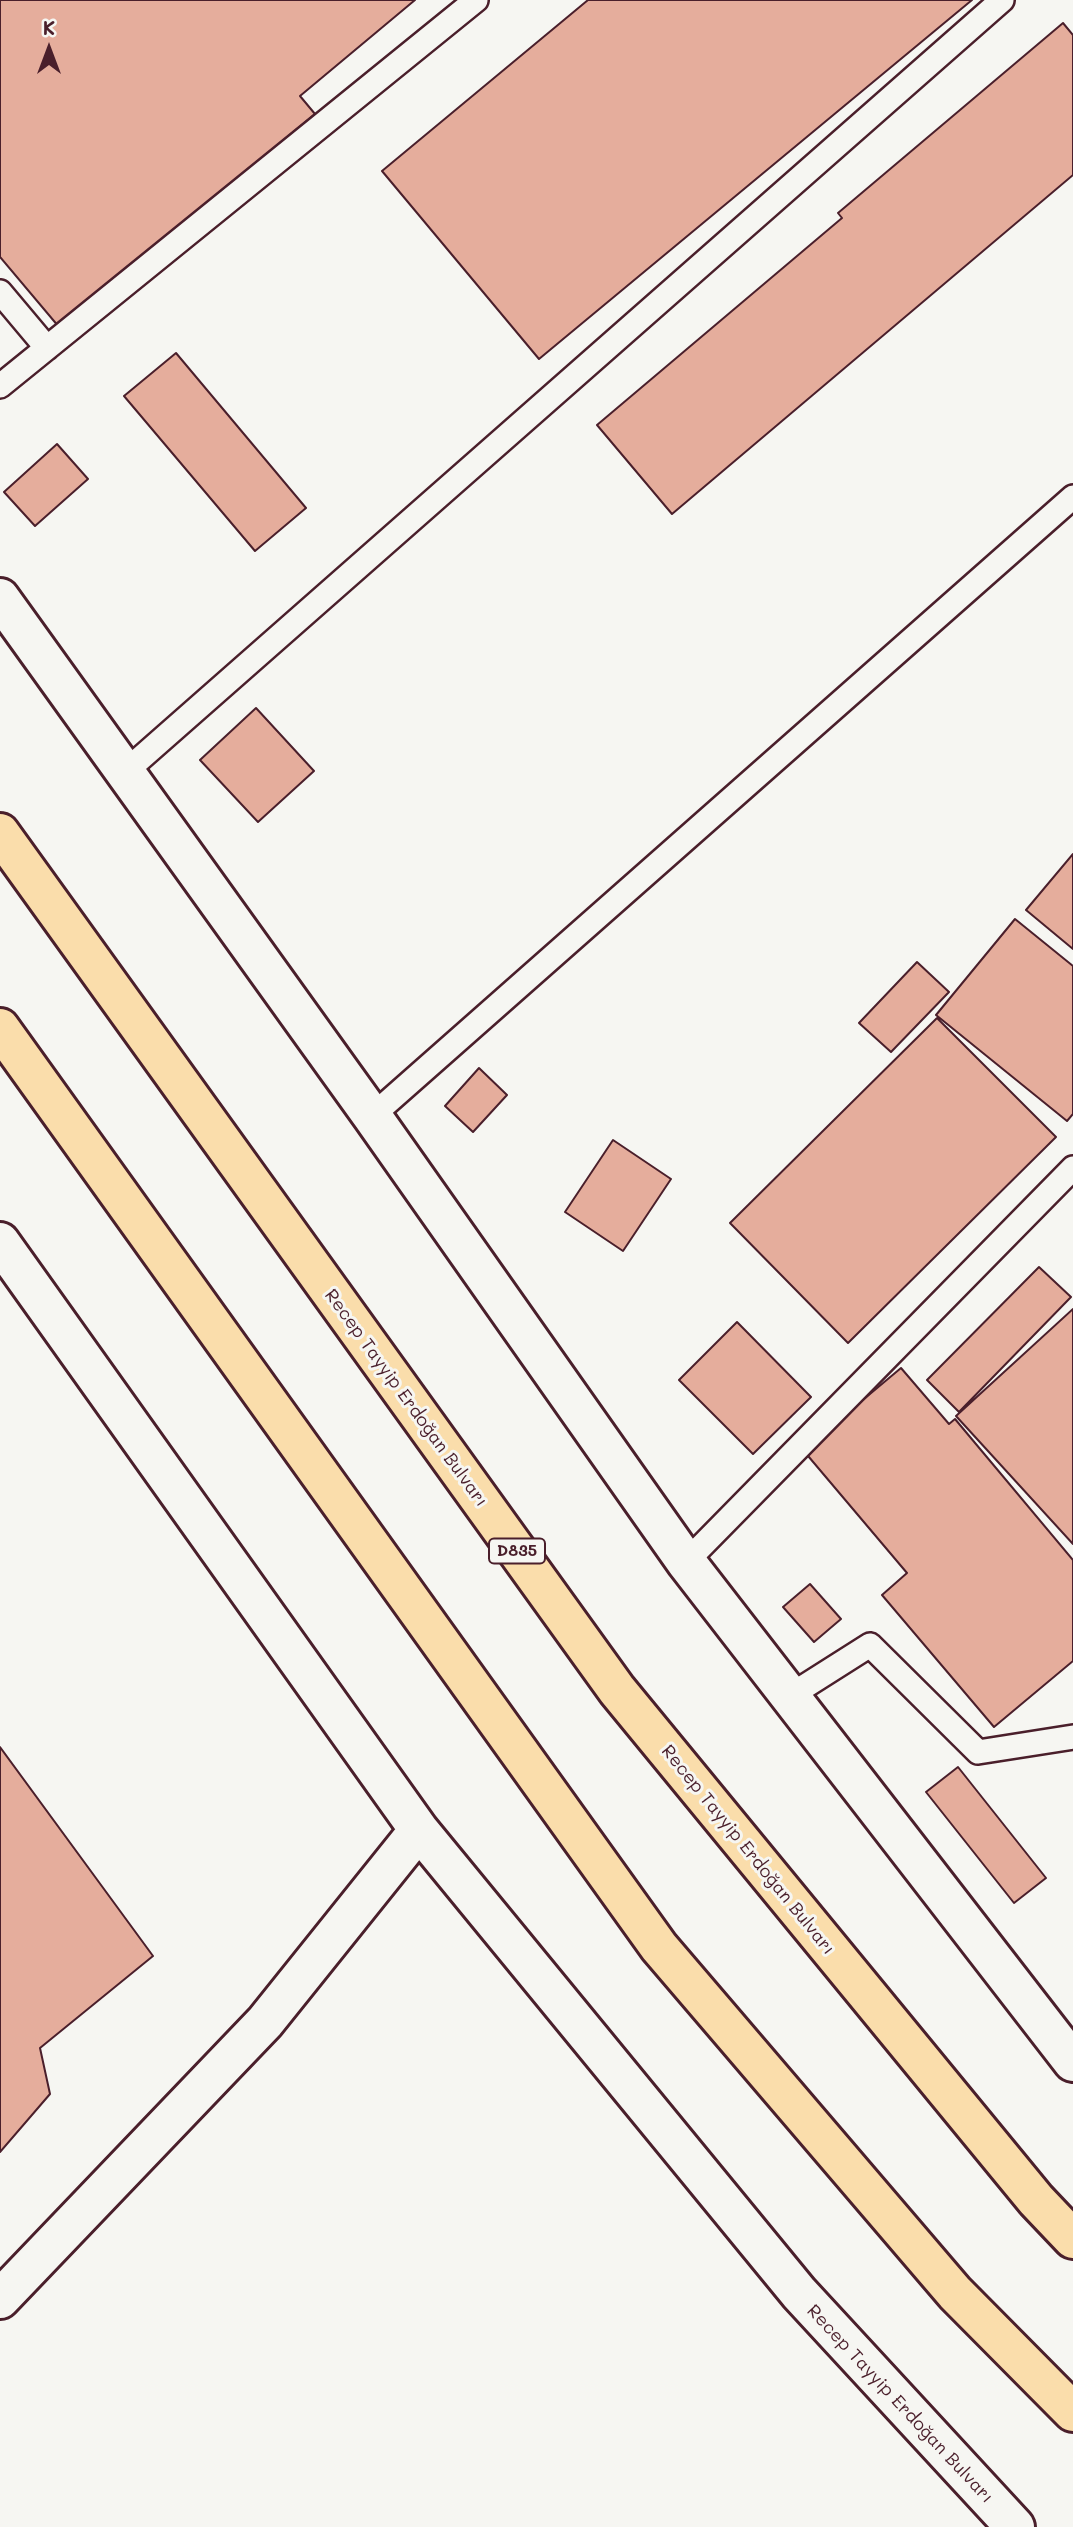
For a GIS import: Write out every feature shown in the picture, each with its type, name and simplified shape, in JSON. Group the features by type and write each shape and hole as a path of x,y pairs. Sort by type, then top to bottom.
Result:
{"highway":[{"name":"Recep Tayyip Erdoğan Bulvarı","path":"0,833 617,1690 1036,2200 1073,2239"},
{"path":"0,1028 659,1947 955,2294 1073,2412"}],"street":[{"path":"0,598 372,1116 685,1562 1073,2062"},
{"name":"Recep Tayyip Erdoğan Bulvarı","path":"0,1242 419,1830 799,2294 1015,2527"},
{"path":"0,2299 265,2022 419,1830"}],"lane":[{"path":"0,386 476,0"},
{"path":"125,772 1002,0"},
{"path":"0,292 47,348"},
{"path":"372,1116 1073,497"},
{"path":"685,1562 1073,1168"},
{"path":"788,1697 870,1645 978,1752 1073,1737"}],"building":[{"path":"0,0 415,0 300,96 315,114 59,327 0,257"},
{"path":"588,0 972,0 539,359 382,171"},
{"path":"1063,23 1073,35 1073,175 672,514 597,425 842,218 838,213"},
{"path":"176,353 306,508 255,551 124,396"},
{"path":"57,444 88,479 35,526 4,492"},
{"path":"256,708 314,771 258,822 200,760"},
{"path":"1073,854 1073,949 1026,910"},
{"path":"1015,919 1073,966 1073,1114 1067,1121 936,1015"},
{"path":"917,962 949,992 891,1052 859,1023"},
{"path":"937,1018 1056,1137 848,1343 730,1223"},
{"path":"479,1068 507,1095 473,1132 445,1106"},
{"path":"613,1140 671,1179 623,1251 565,1212"},
{"path":"1039,1267 1071,1297 959,1412 927,1380"},
{"path":"1073,1309 1073,1544 956,1416"},
{"path":"737,1322 811,1397 753,1454 679,1380"},
{"path":"901,1368 949,1424 955,1419 1073,1560 1073,1661 994,1727 882,1595 907,1573 803,1450"},
{"path":"810,1584 841,1619 814,1642 783,1607"},
{"path":"0,1747 153,1956 40,2048 50,2094 0,2152"},
{"path":"958,1767 1046,1878 1014,1903 926,1792"}]}
